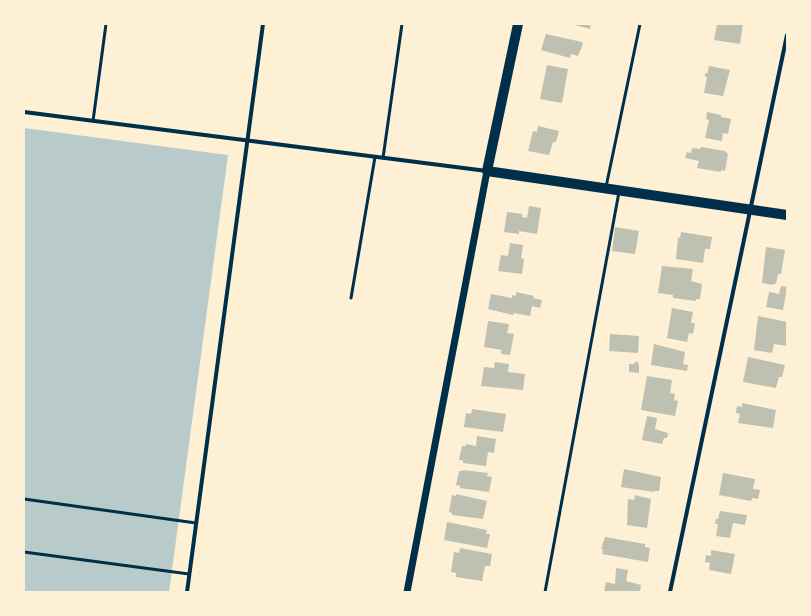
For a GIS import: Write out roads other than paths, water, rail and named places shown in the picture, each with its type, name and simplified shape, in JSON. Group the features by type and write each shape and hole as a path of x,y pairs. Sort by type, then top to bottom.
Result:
{"main road":[{"path":"518,24 487,171 787,215"}],"street":[{"path":"187,592 263,24"},
{"path":"670,592 749,210 787,35"},
{"path":"24,112 487,171 407,592"}],"lane":[{"path":"92,121 106,24"},
{"path":"383,158 402,24"},
{"path":"606,188 640,24"},
{"path":"351,298 376,157"},
{"path":"545,592 620,191"},
{"path":"24,499 196,523"},
{"path":"24,552 189,574"}]}
